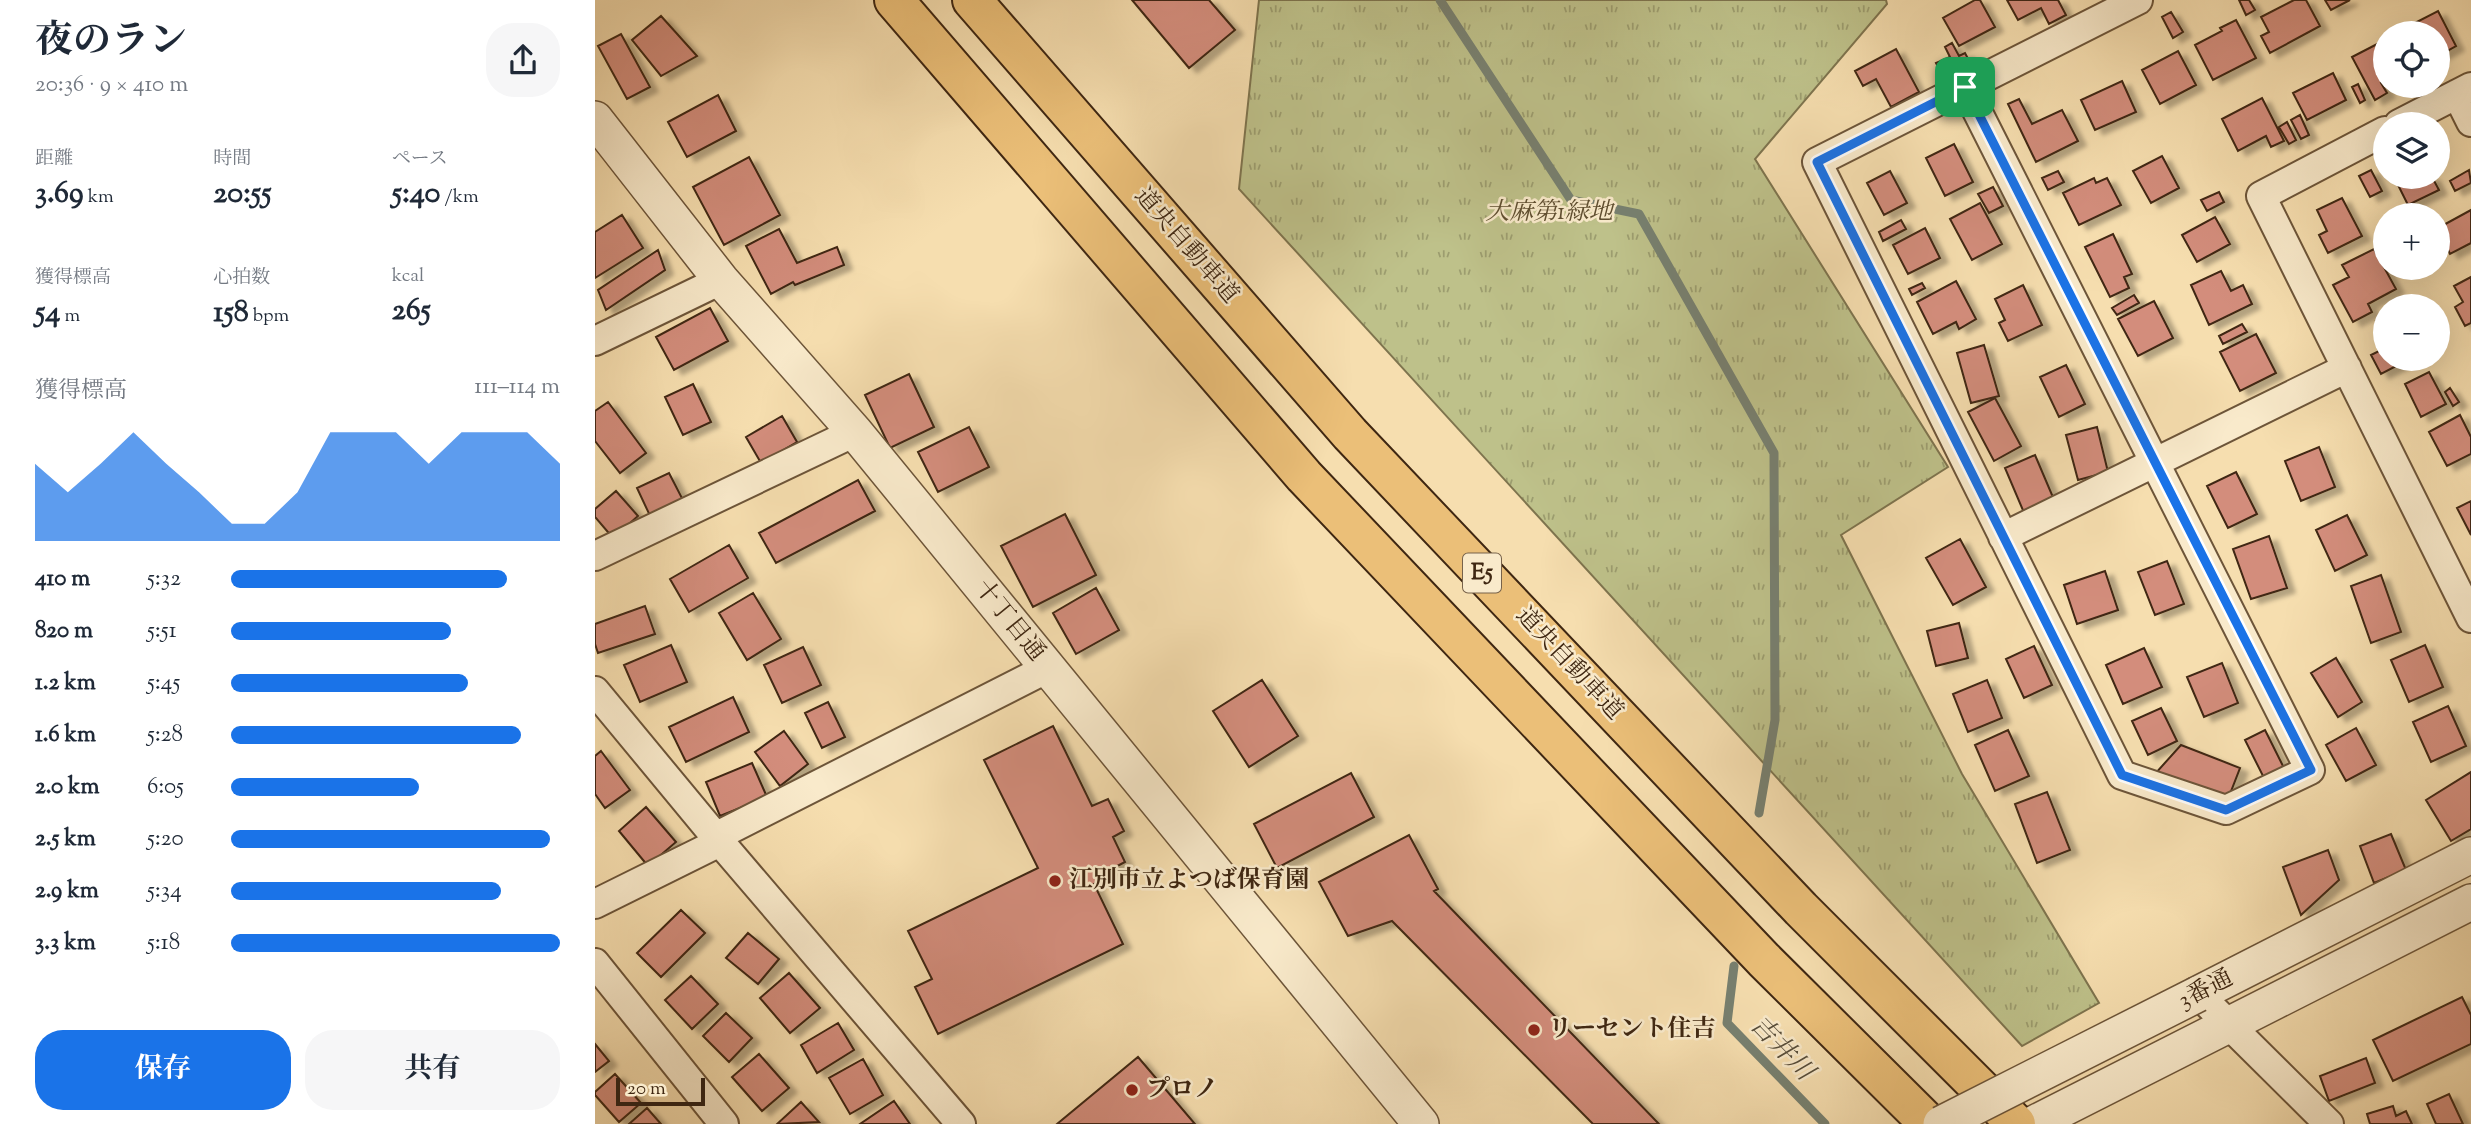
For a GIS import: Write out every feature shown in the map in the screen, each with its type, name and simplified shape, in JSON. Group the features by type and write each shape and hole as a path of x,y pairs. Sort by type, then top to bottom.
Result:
{"highway":[{"name":"E5","path":"894,0 1304,476 1764,960 1929,1124"},
{"name":"道央自動車道","path":"972,0 1350,434 1791,899 2016,1124"}],"street":[{"path":"1965,87 2311,770 2226,810 2122,775 1817,162 1965,87 2138,0"},
{"path":"2422,112 2464,90 2471,122"},
{"name":"十丁目通","path":"595,119 721,280 855,432 1421,1124"},
{"path":"2373,137 2261,196 2471,618"},
{"path":"595,341 721,280"},
{"path":"2003,537 2347,368"},
{"path":"595,556 855,432"},
{"path":"595,904 1048,668"},
{"path":"595,691 961,1124"},
{"name":"3番通","path":"1941,1124 2471,855"},
{"name":"3番通","path":"2033,1124 2471,902"},
{"path":"595,963 725,1124"},
{"path":"2198,994 2329,1124"}],"green space":[{"name":"大麻第1緑地","path":"1259,0 1886,0 1887,4 1755,159 1948,467 1841,535 1962,774 2099,1003 2022,1046 1239,189"}],"building":[{"path":"1132,0 1209,0 1235,30 1189,68"},
{"path":"1975,0 1980,0 1995,27 1959,46 1943,18"},
{"path":"2007,0 2058,0 2066,15 2049,24 2041,8 2018,20"},
{"path":"2239,0 2249,0 2255,10 2246,15"},
{"path":"2294,0 2306,0 2320,26 2270,53 2261,36 2269,32 2261,17"},
{"path":"2325,0 2350,0 2331,10"},
{"path":"2438,11 2443,21 2419,21"},
{"path":"2171,12 2183,32 2173,38 2162,17"},
{"path":"661,16 697,56 661,76 632,40"},
{"path":"2236,20 2256,58 2213,80 2195,45 2222,31 2220,28"},
{"path":"621,34 650,87 627,99 598,46"},
{"path":"2450,34 2456,46 2450,49"},
{"path":"1952,43 1959,56 1965,53 1973,68 1946,82 1936,63 1950,57 1945,47"},
{"path":"2373,46 2373,96 2352,57"},
{"path":"1896,49 1919,92 1891,107 1876,79 1863,86 1855,71"},
{"path":"2178,51 2196,85 2160,104 2142,70"},
{"path":"2333,73 2346,100 2307,120 2293,93"},
{"path":"2122,81 2136,112 2095,130 2081,100"},
{"path":"2358,84 2365,100 2360,103 2352,87"},
{"path":"718,95 736,131 687,157 668,122"},
{"path":"2262,98 2284,141 2271,147 2266,136 2238,151 2222,119"},
{"path":"2019,99 2032,124 2062,110 2078,141 2036,162 2008,104"},
{"path":"2300,115 2309,135 2301,139 2291,120"},
{"path":"2287,122 2296,140 2289,144 2279,127"},
{"path":"1954,144 1973,182 1945,196 1926,158"},
{"path":"2162,156 2179,188 2151,203 2133,171"},
{"path":"749,157 780,215 724,245 693,187"},
{"path":"2371,170 2373,189 2382,191 2370,197 2359,176"},
{"path":"2469,170 2471,183 2455,191 2450,181"},
{"path":"1890,171 1907,203 1884,215 1867,183"},
{"path":"2058,171 2064,182 2048,190 2042,178"},
{"path":"2094,178 2096,183 2107,178 2121,205 2079,225 2063,193"},
{"path":"1993,187 2003,206 1989,213 1978,194"},
{"path":"2400,189 2439,190 2412,203 2407,203"},
{"path":"2219,192 2224,202 2207,211 2201,200"},
{"path":"2342,198 2362,236 2328,253 2319,235 2327,231 2317,210"},
{"path":"1980,203 2002,244 1972,260 1950,219"},
{"path":"2471,210 2471,243 2450,254 2450,221"},
{"path":"622,215 643,248 595,278 595,232"},
{"path":"2215,217 2230,244 2197,262 2182,235"},
{"path":"1901,220 1906,229 1883,241 1879,232"},
{"path":"1925,228 1940,258 1908,274 1893,245"},
{"path":"779,229 797,263 837,247 844,265 795,285 793,282 771,294 746,246"},
{"path":"2113,234 2132,274 2124,277 2129,288 2110,297 2085,247"},
{"path":"658,250 665,270 606,310 598,290"},
{"path":"2373,250 2373,280 2391,280 2396,289 2387,294 2373,294 2373,301 2368,304 2372,312 2353,322 2333,285 2349,277 2342,265"},
{"path":"2221,271 2231,291 2243,285 2252,304 2209,325 2191,285"},
{"path":"2471,277 2471,323 2465,326 2455,307 2463,302 2454,286"},
{"path":"1956,281 1976,319 1959,329 1956,322 1933,334 1917,302"},
{"path":"1922,283 1925,288 1912,295 1909,289"},
{"path":"2023,285 2042,325 2008,341 1999,323 2005,320 1995,299"},
{"path":"2134,295 2139,303 2117,315 2112,308"},
{"path":"2154,301 2173,338 2138,356 2118,319"},
{"path":"710,308 728,341 674,370 656,337"},
{"path":"2242,324 2247,332 2223,344 2219,336"},
{"path":"2256,334 2276,373 2240,391 2220,352"},
{"path":"1984,345 1999,396 1971,403 1957,353"},
{"path":"2066,365 2085,404 2059,417 2040,377"},
{"path":"2429,372 2446,404 2421,417 2405,384"},
{"path":"909,374 934,427 890,448 865,395"},
{"path":"693,384 711,422 683,435 665,397"},
{"path":"2450,388 2459,402 2453,406 2445,392"},
{"path":"1995,398 2021,446 1994,461 1968,412"},
{"path":"608,402 646,453 620,473 595,441 595,411"},
{"path":"2460,415 2471,437 2471,454 2447,466 2429,432"},
{"path":"782,416 797,442 761,463 746,437"},
{"path":"969,427 989,467 938,492 918,452"},
{"path":"2097,427 2108,472 2078,480 2066,435"},
{"path":"2319,447 2335,487 2301,501 2285,461"},
{"path":"2035,455 2055,502 2025,515 2005,468"},
{"path":"2236,472 2257,514 2228,528 2207,486"},
{"path":"669,473 685,504 652,520 637,488"},
{"path":"858,480 875,511 776,563 759,533"},
{"path":"616,491 638,516 613,538 595,517 595,509"},
{"path":"2471,501 2471,535 2457,508"},
{"path":"1065,514 1096,575 1033,607 1001,546"},
{"path":"2347,515 2367,555 2335,571 2316,530"},
{"path":"2269,536 2287,588 2251,599 2233,549"},
{"path":"1960,539 1986,587 1953,605 1926,558"},
{"path":"729,545 748,578 689,612 670,579"},
{"path":"2167,561 2184,604 2155,615 2138,572"},
{"path":"2105,571 2118,610 2077,624 2064,585"},
{"path":"2381,575 2401,632 2371,643 2351,586"},
{"path":"1096,588 1119,630 1076,654 1053,613"},
{"path":"753,593 781,639 747,660 719,613"},
{"path":"645,606 655,634 598,653 595,624"},
{"path":"1959,623 1968,658 1936,666 1927,631"},
{"path":"671,645 687,682 640,702 624,665"},
{"path":"2425,645 2443,687 2409,702 2391,660"},
{"path":"2034,646 2052,685 2024,698 2006,659"},
{"path":"803,647 821,685 782,703 764,665"},
{"path":"2144,648 2162,687 2123,704 2106,665"},
{"path":"2336,658 2362,702 2338,717 2311,673"},
{"path":"2222,663 2238,703 2204,717 2187,677"},
{"path":"1262,680 1298,736 1249,767 1213,711"},
{"path":"1987,680 2002,718 1968,732 1953,694"},
{"path":"733,697 749,732 686,762 669,727"},
{"path":"828,702 845,737 822,748 805,713"},
{"path":"2448,706 2466,746 2431,762 2413,722"},
{"path":"2161,708 2177,741 2148,755 2132,721"},
{"name":"江別市立よつば保育園","path":"1053,726 1092,806 1108,799 1124,831 1113,837 1125,862 1104,873 1107,878 1094,884 1123,944 938,1034 915,987 932,979 908,931 1038,868 984,760"},
{"path":"2356,728 2376,765 2346,781 2326,745"},
{"path":"2008,730 2029,776 1995,791 1975,745"},
{"path":"2265,730 2284,768 2264,778 2245,740"},
{"path":"784,731 808,764 780,786 755,752"},
{"path":"2181,745 2240,768 2228,799 2154,775"},
{"path":"601,751 630,790 605,808 595,794 595,756"},
{"path":"752,763 767,797 720,816 706,782"},
{"path":"2471,772 2471,829 2451,841 2426,800"},
{"path":"1351,773 1374,817 1277,868 1254,824"},
{"path":"2047,792 2070,850 2037,863 2015,804"},
{"path":"646,807 676,842 648,866 619,831"},
{"path":"2391,834 2406,870 2374,883 2360,846"},
{"name":"リーセント住吉","path":"1409,835 1438,889 1434,891 1659,1124 1593,1124 1392,921 1348,936 1319,882"},
{"path":"2328,850 2339,880 2301,915 2283,867"},
{"path":"681,910 705,933 661,977 637,953"},
{"path":"748,933 779,959 758,984 726,958"},
{"path":"789,973 820,1008 790,1033 760,998"},
{"path":"691,976 718,1004 692,1029 665,1000"},
{"path":"2462,997 2471,1015 2471,1044 2393,1081 2373,1040"},
{"path":"726,1013 752,1038 729,1062 703,1036"},
{"path":"838,1023 854,1050 817,1073 801,1045"},
{"path":"595,1044 609,1061 595,1072"},
{"path":"759,1054 789,1088 762,1111 732,1077"},
{"name":"プロノ","path":"1138,1057 1195,1124 1057,1124"},
{"path":"2366,1058 2375,1083 2329,1101 2320,1076"},
{"path":"863,1059 883,1095 850,1114 829,1078"},
{"path":"615,1074 641,1103 619,1122 595,1095"},
{"path":"2449,1094 2463,1124 2436,1124 2427,1104"},
{"path":"894,1101 910,1124 860,1124"},
{"path":"801,1102 819,1122 777,1124"},
{"path":"2393,1106 2396,1116 2406,1111 2412,1124 2370,1124 2367,1114"},
{"path":"647,1108 661,1124 629,1124"}],"waterway":[{"path":"1440,0 1571,200 1639,214 1774,453 1775,720 1759,813"},
{"name":"吉井川","path":"1734,966 1727,1023 1825,1124"}],"place":[{"name":"江別市立よつば保育園","path":"1055,881"},
{"name":"リーセント住吉","path":"1534,1030"},
{"name":"プロノ","path":"1132,1090"}],"route":[{"path":"1965,87 2311,770 2226,810 2122,775 1817,162 1965,87"}]}
